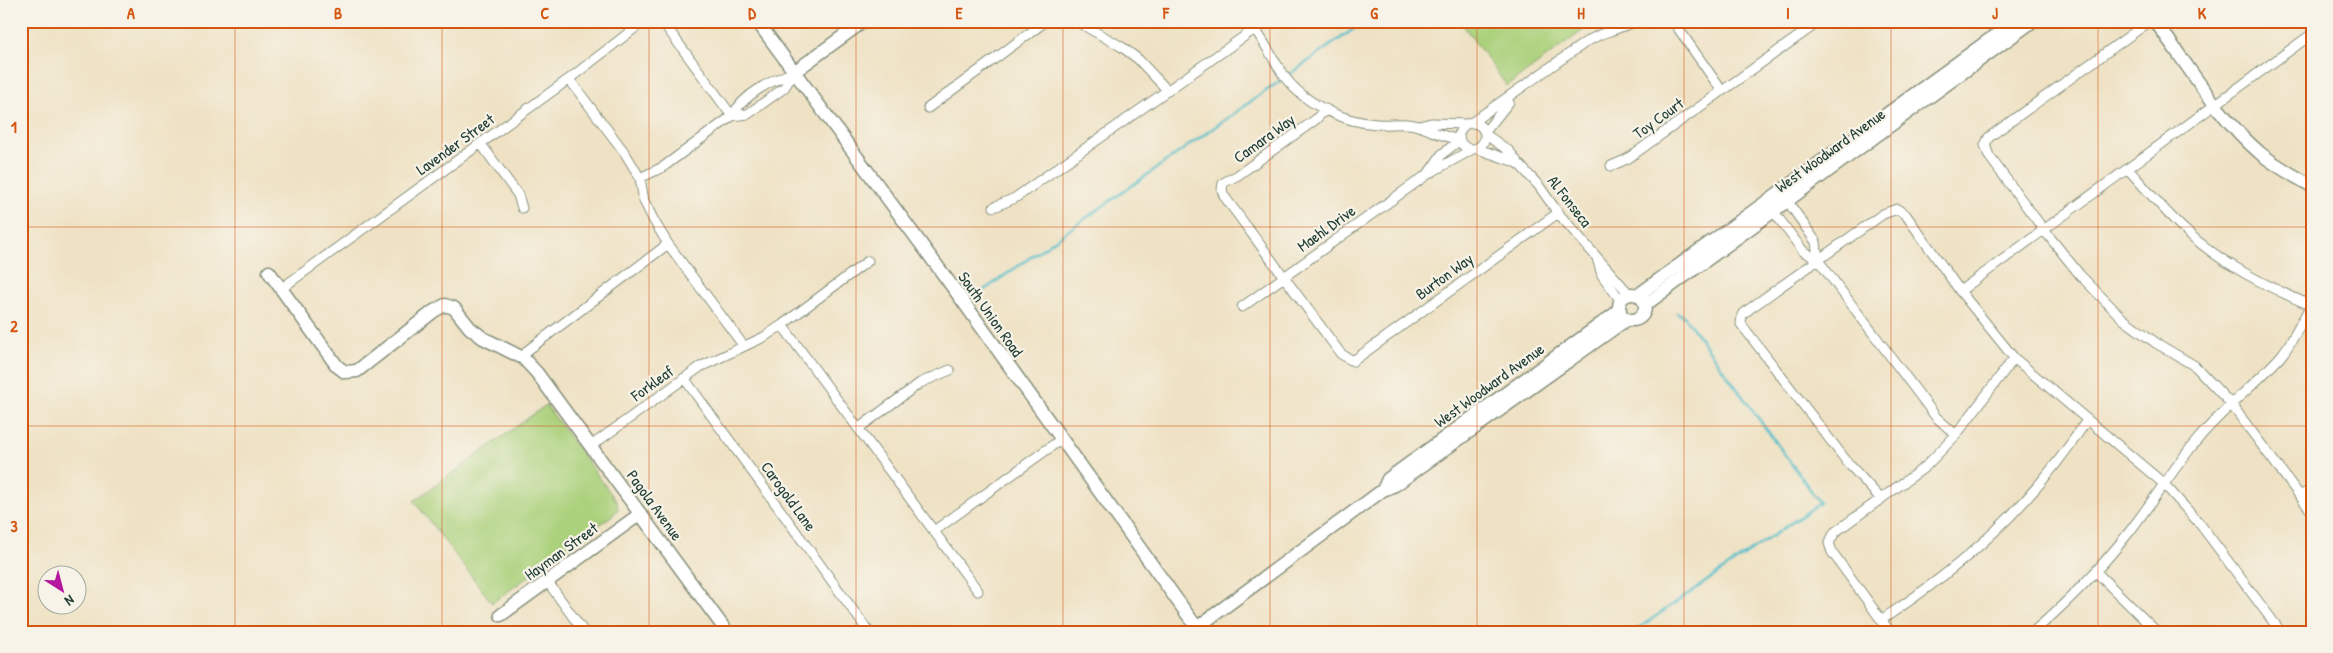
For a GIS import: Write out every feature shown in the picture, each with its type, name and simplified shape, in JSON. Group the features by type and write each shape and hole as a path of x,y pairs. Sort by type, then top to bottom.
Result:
{"street":[{"name":"Lavender Street","path":"282,288 481,144 644,21"},
{"path":"662,21 732,116"},
{"name":"South Union Road","path":"757,21 956,292 1060,440 1199,631"},
{"path":"640,178 663,167 732,116 739,104 773,80 794,72 864,21"},
{"path":"928,108 1046,21"},
{"path":"1076,21 1138,59 1168,91"},
{"path":"1249,21 1283,74 1305,96 1326,109 1358,122 1419,126 1459,140"},
{"path":"994,207 1015,198 1266,21"},
{"path":"1517,92 1485,133 1484,142 1474,149 1463,147 1459,140 1460,130 1468,124 1517,92 1586,42 1599,35 1637,21"},
{"path":"1673,21 1722,91"},
{"name":"Toy Court","path":"1611,166 1627,159 1820,21"},
{"name":"West Woodward Avenue","path":"1804,182 2015,21"},
{"name":"West Woodward Avenue","path":"1199,631 1383,490 1395,485 1630,304 2033,21"},
{"path":"2150,21 1989,137 1985,145 1989,156 2080,275 2123,319 2156,343 2194,366 2231,404 2312,512"},
{"path":"2155,21 2238,131 2260,153 2287,172 2312,186"},
{"path":"1960,291 2312,34"},
{"path":"732,116 748,114 784,88 794,72"},
{"path":"569,79 625,153 640,178 644,201 668,244 743,345"},
{"name":"Camara Way","path":"1283,278 1224,196 1222,190 1223,183 1308,125 1326,109"},
{"path":"1419,126 1431,123 1478,124 1485,133"},
{"name":"Al Fonseca","path":"1485,133 1509,151 1531,176 1558,213 1596,258 1610,270 1630,304"},
{"path":"1442,134 1444,144 1442,154"},
{"name":"Maehl Drive","path":"1428,174 1442,154 1459,140"},
{"path":"481,144 518,195 522,208"},
{"name":"Al Fonseca","path":"1474,149 1518,163"},
{"name":"Maehl Drive","path":"1242,307 1428,174 1474,149"},
{"path":"2033,632 2096,572 2132,529 2163,483 2204,432 2281,356 2298,331 2311,305 2273,289 2240,271 2194,237 2161,206 2128,169"},
{"path":"1784,196 1816,242 1818,260"},
{"path":"1770,207 1803,251 1818,260 1936,418 1956,435"},
{"path":"1880,499 1848,463 1741,324 1742,315 1752,307 1883,214 1897,210 1906,215 1960,291 2014,358 2163,483 2206,532 2281,632"},
{"name":"Burton Way","path":"1283,278 1341,354 1348,360 1354,361 1558,213"},
{"path":"269,272 337,366 345,372 357,371 434,311 445,305 454,308 470,328 483,338 523,358 528,350 668,244"},
{"name":"Forkleaf","path":"592,446 700,367 733,352 743,345 764,337 868,261"},
{"path":"782,325 978,591"},
{"name":"Pagola Avenue","path":"523,358 592,446 727,632"},
{"path":"1890,632 1832,552 1829,543 1835,532 1925,468 1956,435 2014,358"},
{"path":"859,428 920,383 950,370"},
{"name":"Carogold Lane","path":"684,378 870,632"},
{"path":"1881,620 1916,597 1981,546 2014,514 2071,445 2087,420"},
{"path":"934,532 1060,440"},
{"path":"2300,496 2312,489"},
{"name":"Hayman Street","path":"501,615 640,514"},
{"path":"2096,572 2157,632"},
{"path":"548,581 584,632"}],"green space":[{"path":"1460,21 1602,21 1585,29 1507,86"},
{"path":"546,405 617,502 618,509 614,514 492,603 414,501"}],"waterway":[{"path":"977,295 1365,21"},
{"path":"1633,632 1820,503 1684,316 1677,313"}]}
